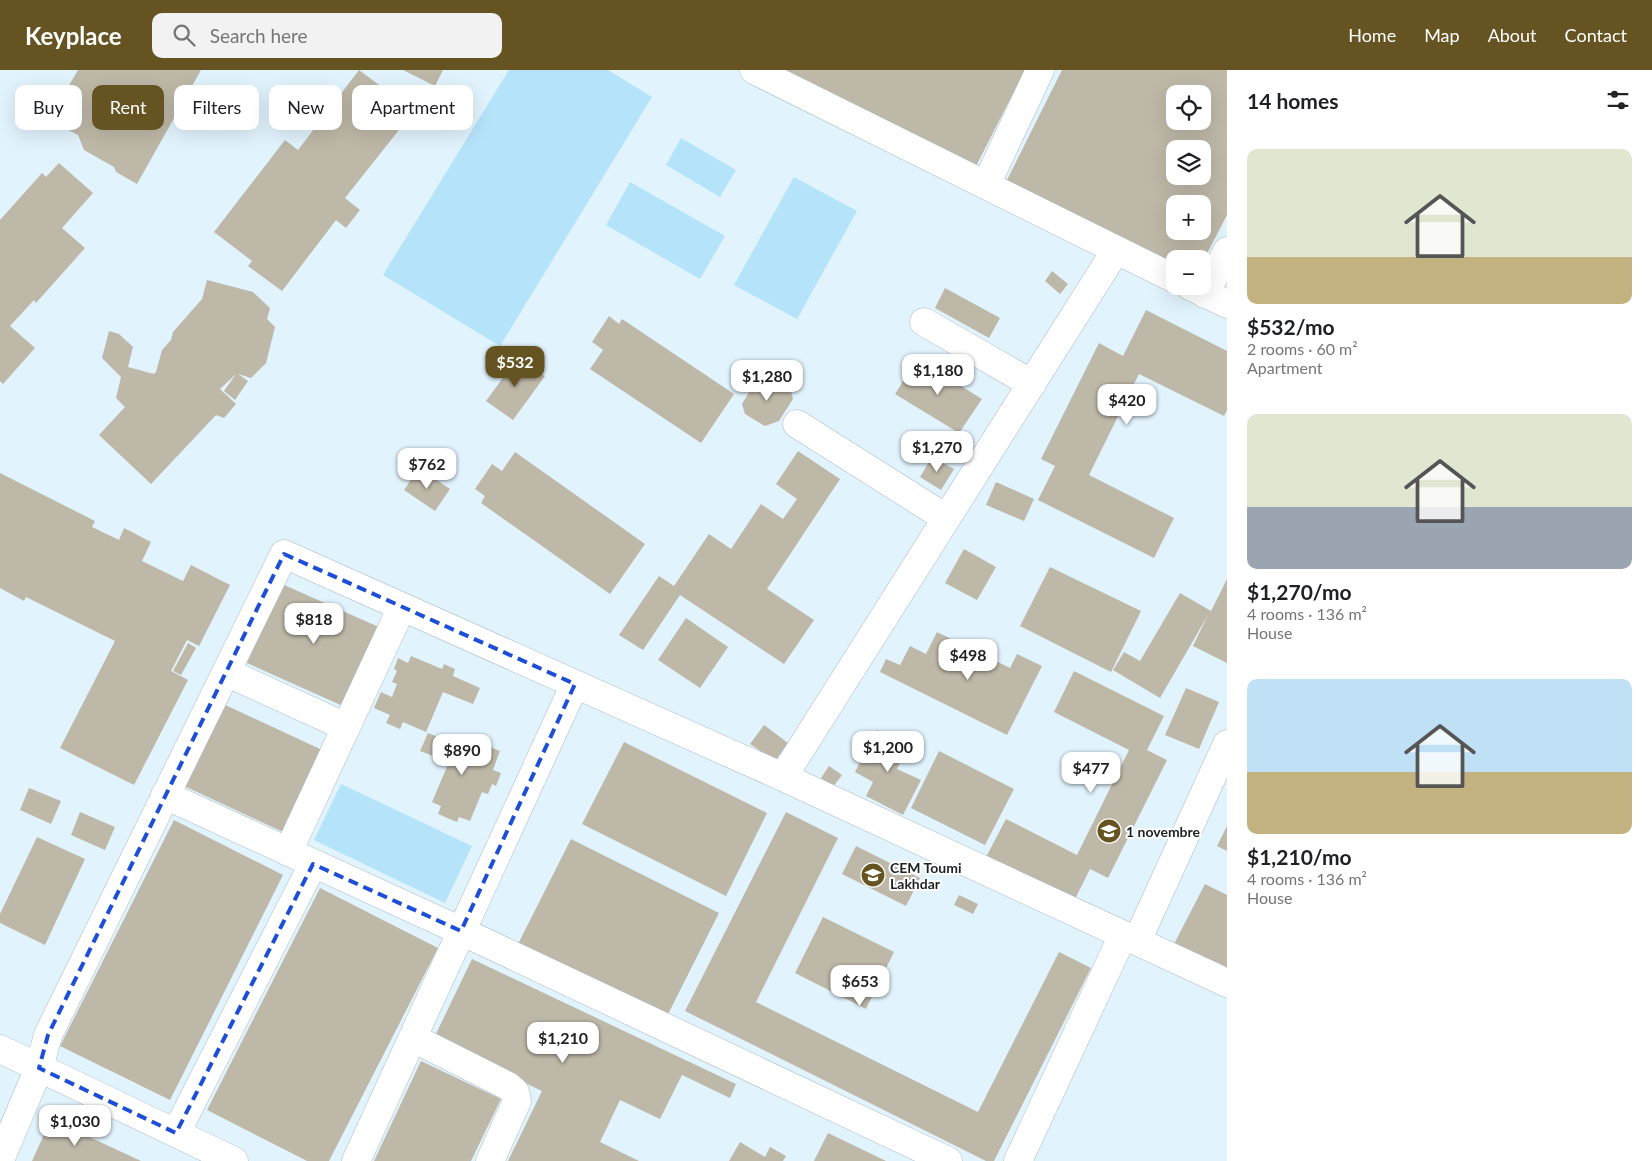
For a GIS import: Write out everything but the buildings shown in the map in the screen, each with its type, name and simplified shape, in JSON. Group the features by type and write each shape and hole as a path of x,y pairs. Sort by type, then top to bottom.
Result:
{"street":[{"path":"986,185 1040,70"},
{"path":"757,71 1166,275"},
{"path":"783,777 1116,250"},
{"path":"1211,286 1227,251"},
{"path":"924,322 1032,384"},
{"path":"798,424 946,518"},
{"path":"0,1160 39,1068 48,1035 284,554 783,777 1227,983"},
{"path":"288,852 402,607"},
{"path":"226,672 346,727"},
{"path":"356,1161 575,684"},
{"path":"1018,1161 1227,744"},
{"path":"165,795 461,931 948,1161"},
{"path":"176,1133 313,864"},
{"path":"413,1038 508,1086 515,1092 517,1101 490,1161"},
{"path":"0,1049 234,1161"}],"highlighted area":[{"path":"284,554 575,684 461,931 313,864 176,1133 39,1068 48,1035"}],"shaded area":[{"path":"509,70 608,70 652,97 500,346 383,275"},
{"path":"681,138 736,170 720,197 666,165"},
{"path":"794,177 857,211 797,319 734,285"},
{"path":"630,182 725,236 700,279 606,225"},
{"path":"341,784 472,846 445,903 314,840"}],"place":[{"name":"1 novembre","path":"1109,831"},
{"name":"CEM Toumi Lakhdar","path":"873,875"}]}
